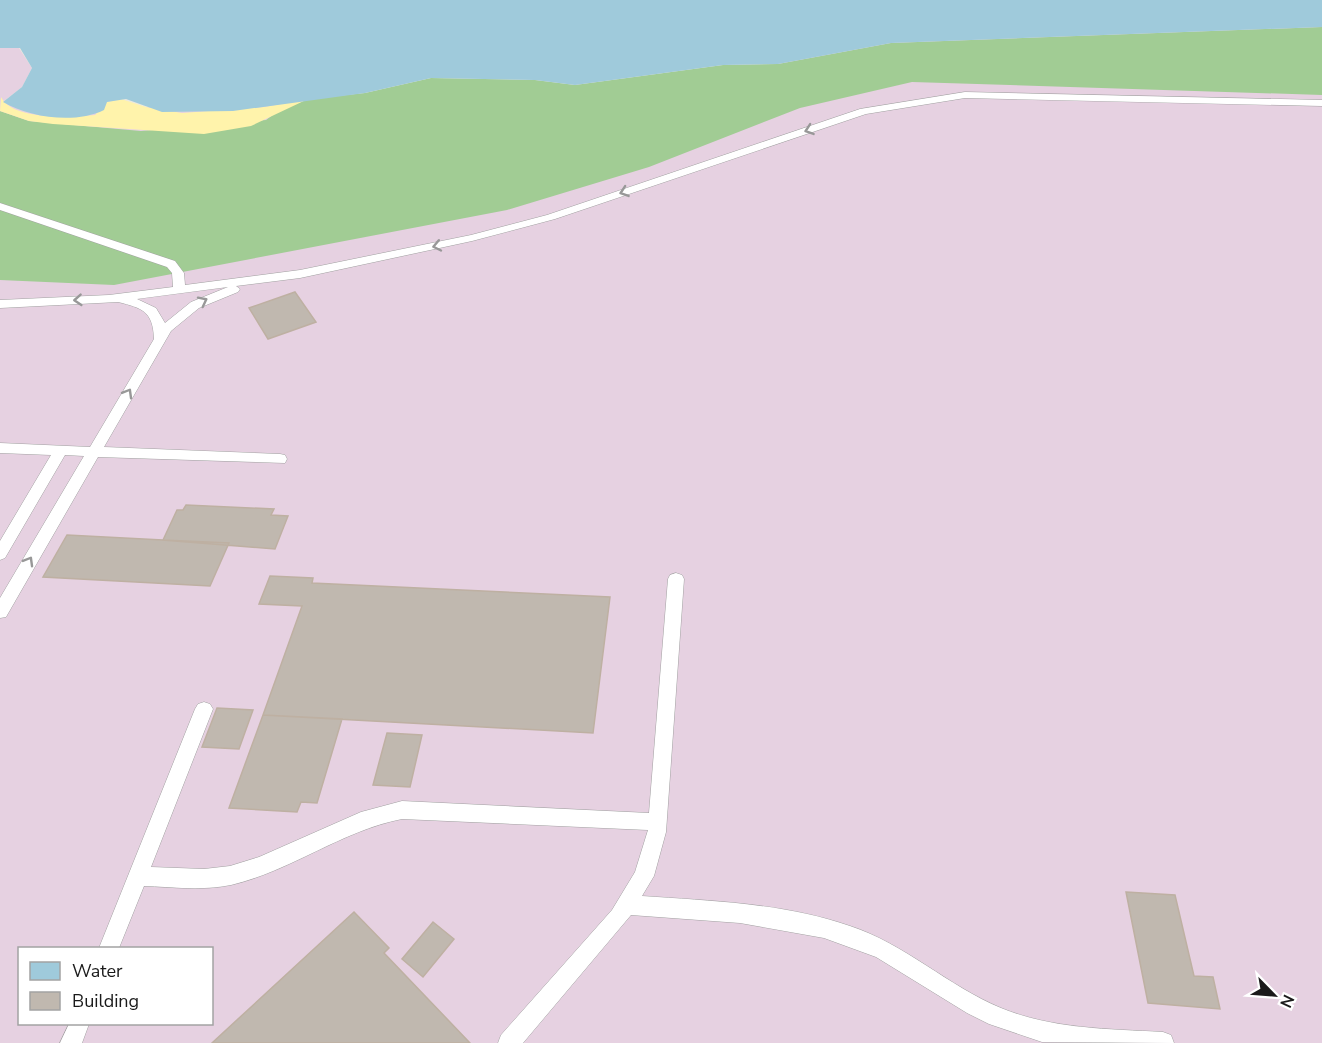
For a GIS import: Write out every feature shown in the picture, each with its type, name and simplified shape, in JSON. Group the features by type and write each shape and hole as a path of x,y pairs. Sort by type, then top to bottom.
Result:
{"lane":[{"path":"0,612 160,339 184,312 208,298 237,288 526,225 864,111 965,94 1322,103"},
{"path":"864,111 948,103 1322,112"},
{"path":"0,206 171,264 178,273 179,290"},
{"path":"0,304 109,298 300,274"},
{"path":"109,298 134,302 147,307 160,324 160,339"},
{"path":"0,448 280,459"},
{"path":"0,554 61,450"},
{"path":"509,1043 627,905 644,876 658,822 676,579"},
{"path":"108,947 204,709"},
{"path":"138,876 207,878 232,875 262,865 366,819 402,810 658,822"},
{"path":"627,905 758,915 818,925 888,952 975,1006 1010,1023 1045,1034 1080,1040 1163,1043"},
{"path":"71,1043 78,1025"}],"shaded area":[{"path":"1322,27 1322,1043 0,1043 0,48 19,48 32,68 22,87 4,101 146,107 575,85 778,64 891,43"}],"green space":[{"path":"1322,27 1322,95 912,82 800,108 649,167 507,210 114,285 0,280 0,111 29,121 141,131 266,120 278,111 308,99 365,93 431,78 535,80 575,85 723,65 778,64 891,43"}],"sand":[{"path":"1,97 8,105 18,110 30,114 58,117 95,115 107,102 121,99 146,107 182,113 264,107 308,99 251,126 204,134 29,121 0,111"}],"water":[{"path":"0,0 1322,0 1322,27 891,43 778,64 723,65 575,85 535,80 431,78 365,93 233,111 162,112 126,99 107,102 104,110 93,114 67,118 26,112 3,102 22,87 32,68 20,48 0,48"}],"building":[{"path":"295,292 316,322 268,339 249,308"},
{"path":"186,505 274,509 271,515 288,516 275,549 163,540 177,510 183,510"},
{"path":"67,535 229,543 210,586 43,577"},
{"path":"270,576 313,578 312,583 610,597 593,733 263,715 302,606 259,604"},
{"path":"217,708 253,710 239,749 202,747"},
{"path":"263,715 342,719 317,803 301,802 297,812 229,808"},
{"path":"387,733 422,735 410,787 373,785"},
{"path":"1126,892 1175,895 1194,976 1213,977 1220,1009 1148,1003"},
{"path":"354,912 389,948 384,953 470,1043 212,1043"},
{"path":"433,922 454,939 423,977 402,959"}]}
